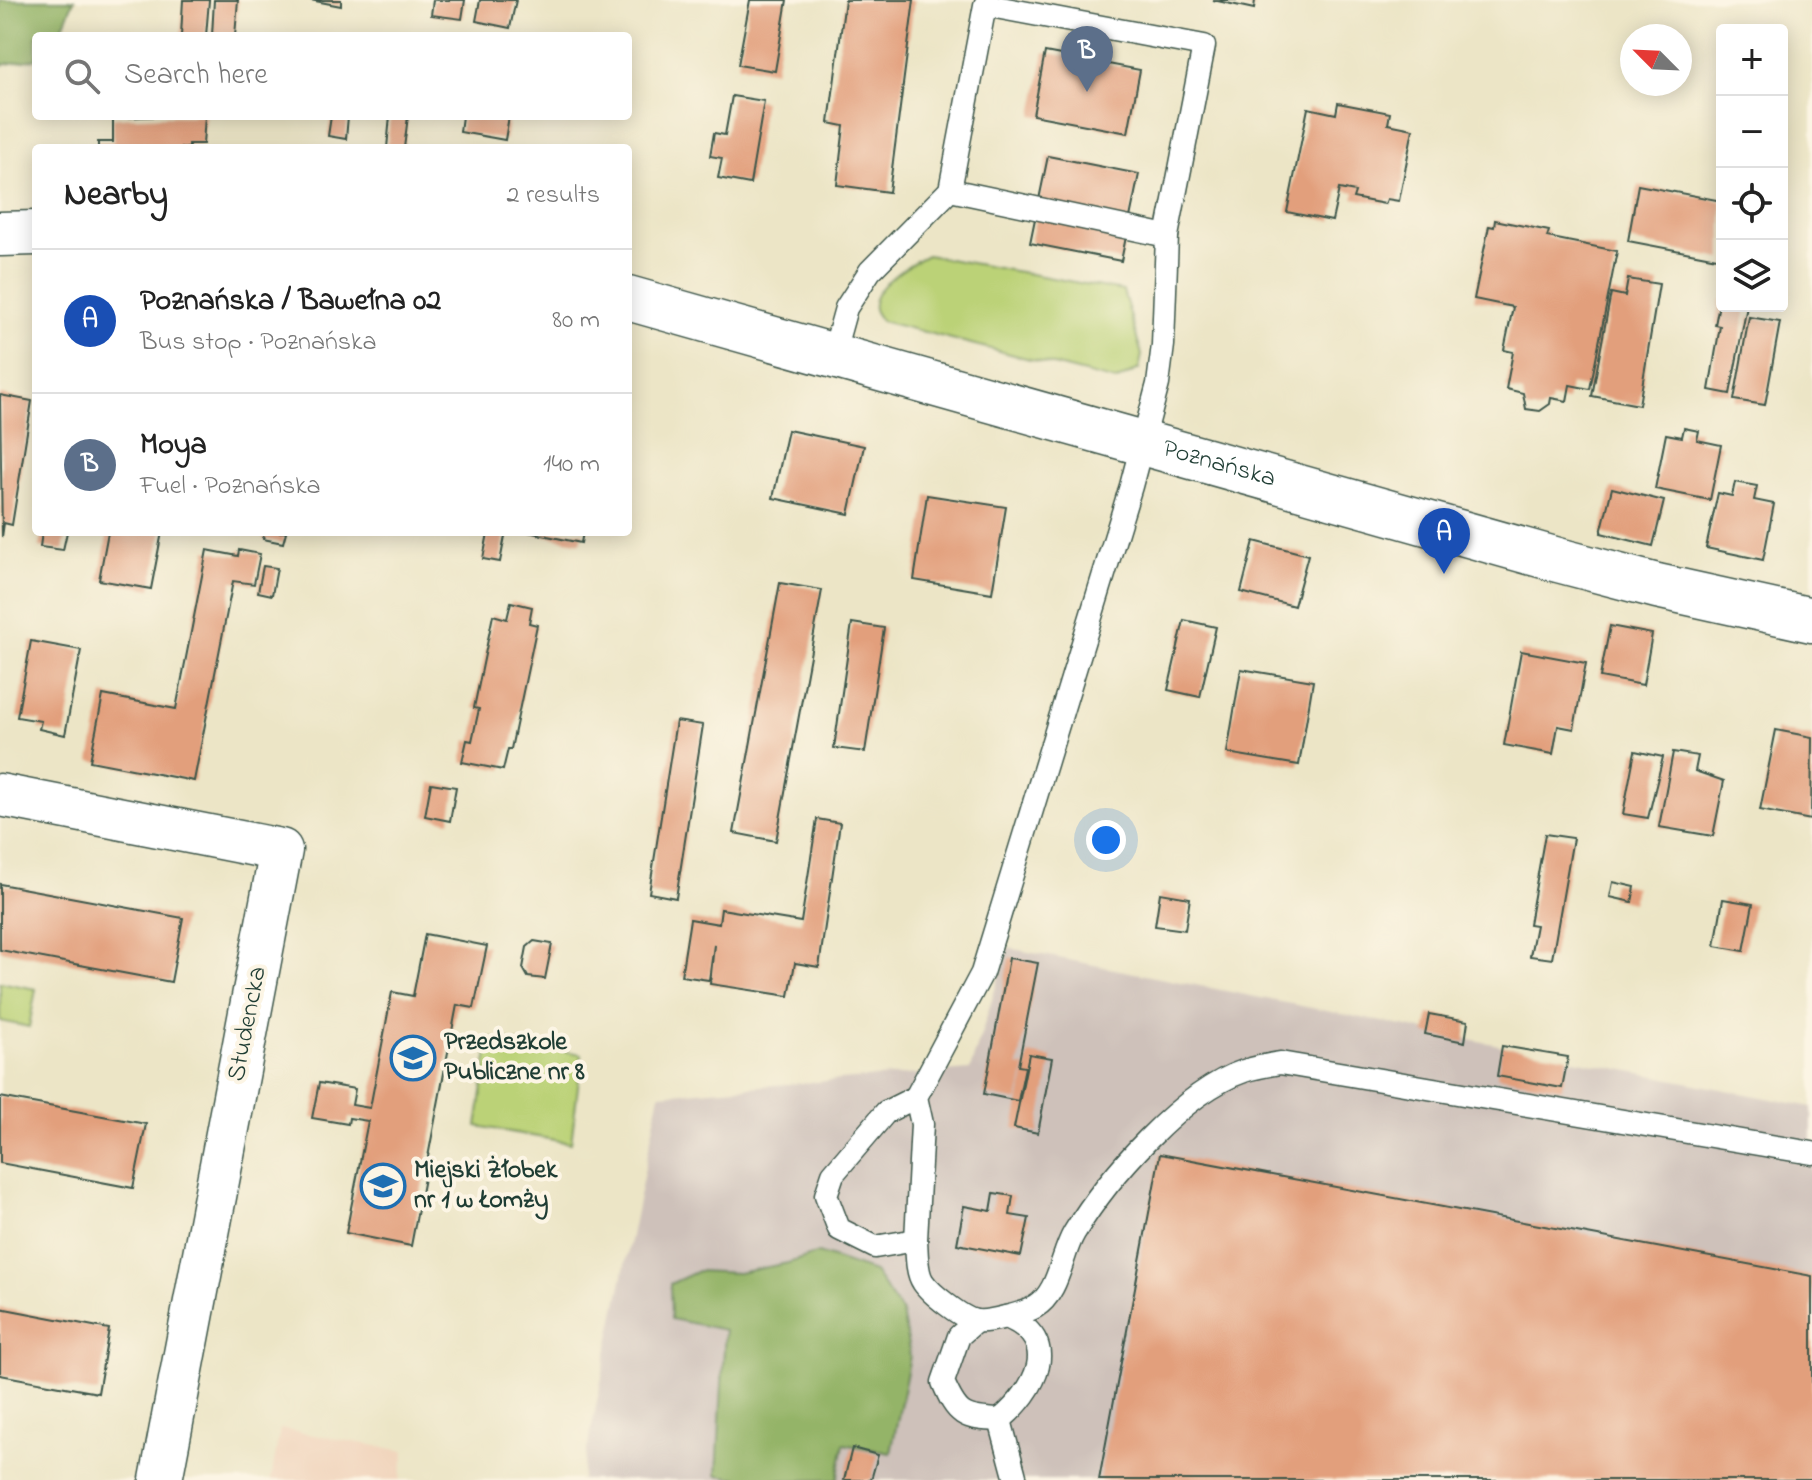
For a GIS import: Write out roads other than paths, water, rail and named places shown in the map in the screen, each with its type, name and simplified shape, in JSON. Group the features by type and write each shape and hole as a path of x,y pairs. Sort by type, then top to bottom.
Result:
{"street":[{"path":"0,234 32,233"},
{"name":"Poznańska","path":"632,299 1586,567 1812,620"},
{"name":"Studencka","path":"0,795 281,850 161,1480"}],"lane":[{"path":"833,355 846,308 870,271 950,190 985,5 1204,46 1167,236 1158,384 1143,443 982,973 916,1097 886,1112 856,1144 833,1174 826,1195 839,1229 875,1247 916,1240"},
{"path":"950,190 1167,236"},
{"path":"1006,1317 1020,1323 1035,1337 1040,1355 1034,1377 1019,1404 1000,1420 975,1419 954,1407 943,1382 959,1336 976,1321 1006,1317 1036,1307 1053,1287 1073,1235 1106,1186 1144,1144 1196,1097 1243,1071 1280,1063 1812,1153"},
{"path":"916,1097 922,1124 916,1240 921,1280 940,1300 976,1321"},
{"path":"1000,1420 1016,1480"}],"place":[{"name":"Moya","path":"1087,92"},
{"name":"Poznańska / Bawełna 02","path":"1444,574"},
{"name":"Przedszkole Publiczne nr 8","path":"413,1058"},
{"name":"Miejski Żłobek nr 1 w Łomży","path":"383,1186"}]}
